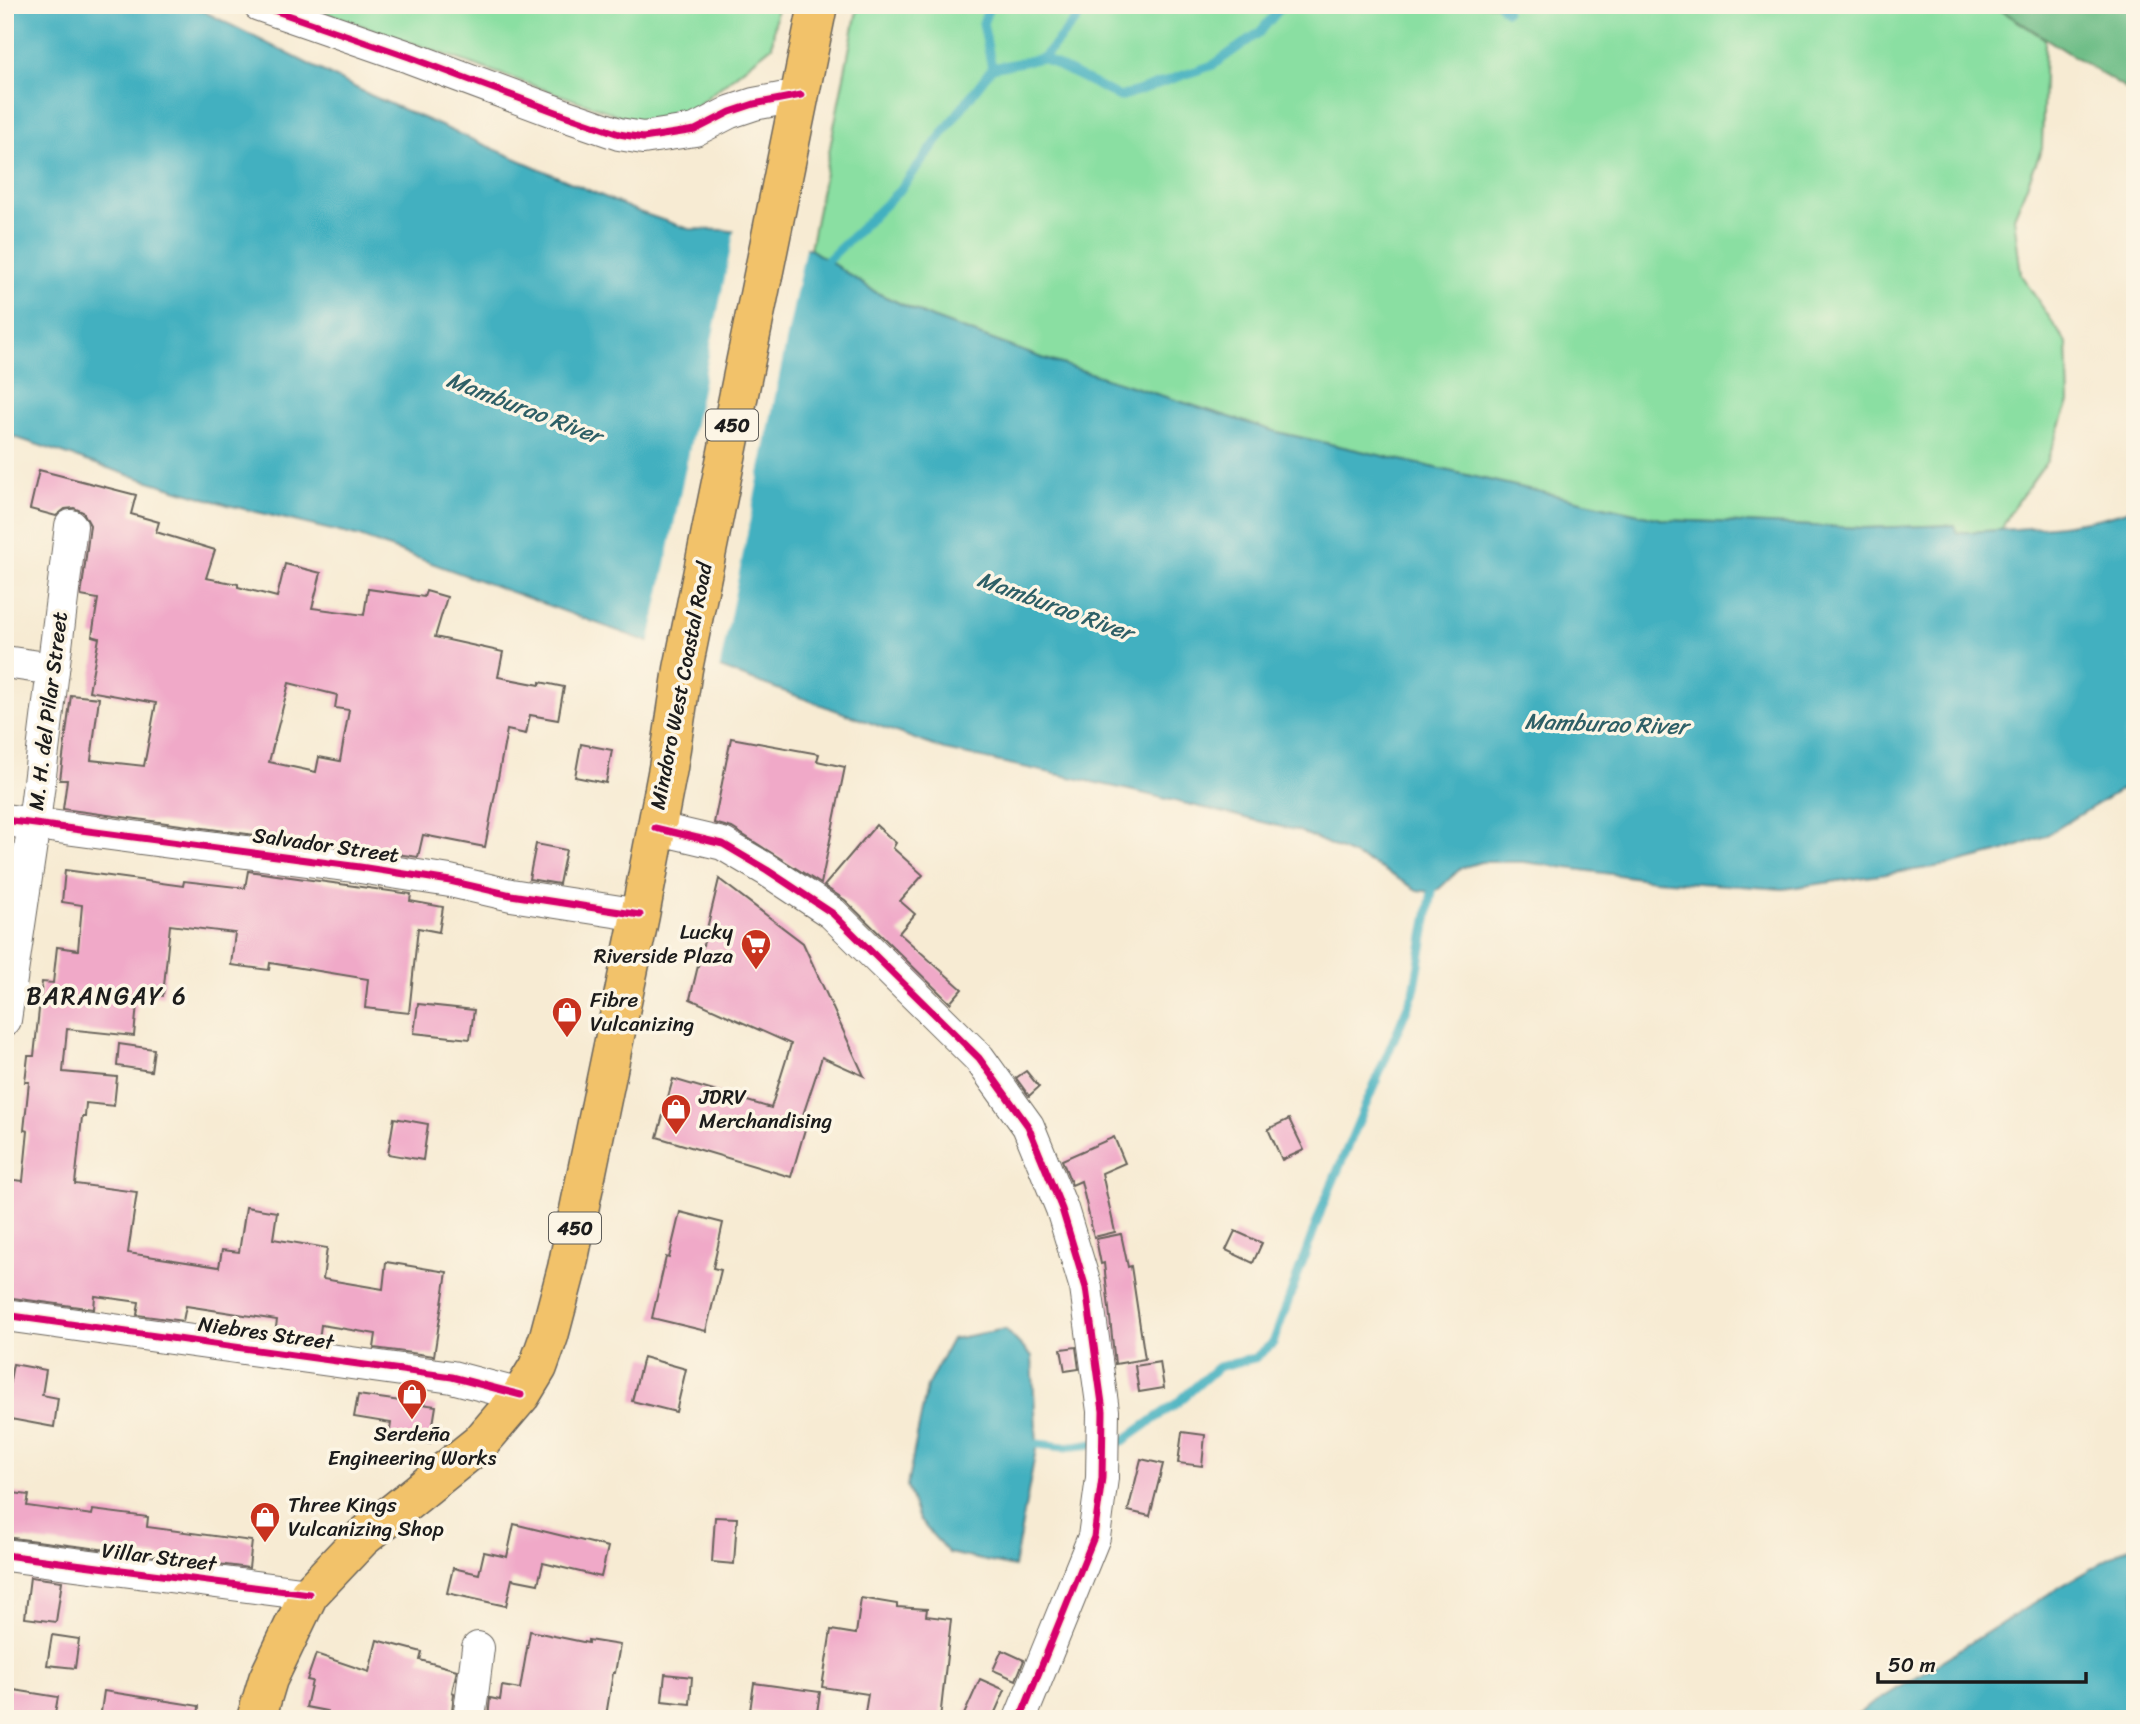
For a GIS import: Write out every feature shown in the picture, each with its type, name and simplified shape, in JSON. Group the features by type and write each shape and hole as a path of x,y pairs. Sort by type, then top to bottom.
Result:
{"main road":[{"name":"Mindoro West Coastal Road","path":"256,1719 268,1679 309,1594 362,1538 480,1443 521,1395 538,1367 549,1336 567,1268 640,915 668,768 683,669 801,95 817,5"}],"street":[{"path":"259,5 409,57 564,116 643,138 695,130 730,112 754,104 801,95"},
{"name":"M. H. del Pilar Street","path":"5,1020 20,821 53,669 71,527"},
{"path":"5,662 53,669"},
{"name":"Salvador Street","path":"20,821 360,867 640,915"},
{"path":"655,828 723,844 832,913 979,1058 1028,1126 1062,1209 1086,1288 1103,1411 1102,1478 1094,1537 1020,1719"},
{"name":"Niebres Street","path":"5,1315 452,1377 521,1395"},
{"name":"Villar Street","path":"5,1555 309,1594"},
{"path":"469,1719 478,1648"}],"green space":[{"path":"303,5 777,5 772,46 689,112 638,122"},
{"path":"858,5 1993,5 2045,39 2042,148 2014,217 2021,275 2067,344 2069,402 2047,461 2011,511 2001,530 1956,533 1954,525 1865,528 1665,520 1277,432 1042,358 932,318 877,293 810,249"},
{"path":"1993,5 2135,5 2135,95"}],"water":[{"name":"Mamburao River","path":"5,5 191,5 372,96 639,212 689,229 752,234 810,249 877,293 932,318 1042,358 1277,432 1665,520 1865,528 1955,525 1957,533 2069,524 2135,508 2135,781 2045,836 2005,851 1949,865 1783,889 1654,880 1524,862 1481,862 1461,868 1439,889 1432,892 1417,890 1375,865 1299,831 945,750 360,537 228,505 5,434"},
{"path":"1005,1329 1032,1357 1037,1444 1014,1567 949,1553 919,1520 907,1486 927,1386 952,1339"},
{"path":"2135,1543 2135,1719 1849,1719 2058,1588"}],"pier":[{"path":"735,228 806,244 719,671 649,646"}],"building":[{"path":"39,470 136,495 131,514 159,522 156,532 215,550 206,578 238,584 238,587 277,597 285,564 321,573 312,608 364,615 368,589 424,597 426,591 447,597 435,637 503,652 498,677 564,687 558,720 530,715 526,734 507,730 485,847 423,835 418,857 63,809 67,780 60,780 71,695 99,698 91,760 144,766 156,703 89,691 99,638 92,636 98,599 81,596 90,525 83,512 74,508 65,509 56,516 30,509","holes":["289,683 337,695 335,708 349,710 340,761 319,757 316,772 269,762"]},
{"path":"731,738 819,754 817,761 845,767 821,884 732,828 714,823"},
{"path":"581,744 612,750 606,783 575,777"},
{"path":"876,825 896,843 893,848 923,875 900,901 915,914 899,933 962,989 950,1003 845,900 824,886"},
{"path":"536,844 566,850 559,884 529,879"},
{"path":"65,870 183,886 184,881 245,888 248,871 411,894 410,901 443,907 439,932 418,928 409,1013 365,1008 368,979 270,963 269,970 231,965 235,933 170,925 163,996 138,993 134,1036 67,1029 63,1072 117,1077 114,1106 86,1103 75,1184 137,1192 128,1253 219,1267 222,1250 239,1252 246,1207 277,1212 273,1239 327,1248 323,1279 383,1289 386,1262 447,1272 434,1356 374,1348 376,1334 321,1325 319,1340 275,1334 277,1320 186,1306 183,1321 137,1315 139,1302 95,1296 94,1309 5,1297 5,1179 23,1181 29,1082 25,1082 28,1056 34,1056 42,982 53,983 57,947 78,950 82,905 62,902"},
{"path":"719,879 803,943 864,1076 822,1057 802,1118 808,1119 791,1177 657,1137 673,1079 771,1108 791,1044 690,999"},
{"path":"418,1004 474,1010 470,1039 414,1033"},
{"path":"119,1044 154,1049 151,1071 117,1066"},
{"path":"1026,1071 1039,1087 1029,1096 1016,1078"},
{"path":"394,1118 428,1124 423,1160 388,1154"},
{"path":"1289,1119 1304,1150 1282,1160 1268,1129"},
{"path":"1114,1137 1125,1163 1102,1173 1115,1232 1094,1237 1081,1181 1072,1185 1062,1160"},
{"path":"680,1212 723,1223 713,1268 721,1270 706,1331 652,1318"},
{"path":"1235,1231 1262,1243 1253,1263 1226,1250"},
{"path":"1121,1234 1128,1267 1131,1266 1145,1359 1115,1364 1104,1263 1101,1264 1096,1239"},
{"path":"1076,1347 1079,1369 1065,1371 1061,1349"},
{"path":"643,1357 686,1369 676,1412 632,1401"},
{"path":"1160,1362 1164,1388 1139,1392 1135,1366"},
{"path":"13,1364 46,1370 42,1395 58,1398 54,1427 5,1418 5,1390 8,1391"},
{"name":"Serdeña Engineering Works","path":"358,1395 436,1406 430,1443 389,1437 391,1423 354,1417"},
{"path":"1182,1432 1205,1435 1202,1466 1178,1463"},
{"path":"1141,1459 1163,1464 1150,1516 1128,1511"},
{"path":"5,1492 29,1495 27,1506 92,1515 93,1510 148,1517 147,1527 252,1541 249,1568 5,1537"},
{"path":"715,1517 737,1518 734,1564 712,1562"},
{"path":"514,1524 608,1547 601,1577 543,1563 538,1584 512,1579 506,1606 447,1593 453,1568 479,1574 484,1552 507,1557"},
{"path":"30,1577 62,1581 56,1622 25,1618"},
{"path":"861,1598 897,1604 897,1607 927,1609 926,1616 951,1619 940,1719 864,1719 868,1694 822,1687 831,1630 856,1634"},
{"path":"530,1631 588,1643 588,1640 620,1645 606,1716 602,1715 602,1719 488,1719 490,1698 500,1700 502,1686 520,1689"},
{"path":"52,1635 79,1639 75,1668 47,1665"},
{"path":"377,1640 422,1652 420,1660 457,1670 452,1692 451,1719 325,1719 327,1711 306,1707 312,1681 307,1680 316,1654 369,1672"},
{"path":"1002,1650 1024,1660 1016,1680 993,1670"},
{"path":"665,1674 692,1677 690,1704 662,1701"},
{"path":"980,1679 1005,1690 992,1719 962,1719"},
{"path":"754,1683 820,1692 816,1719 750,1711"},
{"path":"8,1689 58,1697 54,1719 5,1719"},
{"path":"104,1691 199,1706 198,1719 100,1719"}],"waterway":[{"path":"990,5 983,23 992,68"},
{"path":"822,270 828,260 900,190 992,68 1043,58 1089,5"},
{"path":"1043,58 1120,97 1213,65 1260,32 1283,5"},
{"path":"1500,5 1506,11"},
{"path":"1037,1444 1064,1447 1123,1441 1177,1403 1218,1367 1255,1358 1273,1343 1323,1205 1414,992 1432,880"}],"cycle path":[{"path":"259,5 564,115 619,134 643,138 695,130 730,112 754,104 801,95"},
{"path":"5,820 360,867 640,915"},
{"path":"655,828 723,844 832,913 979,1058 1028,1126 1062,1209 1086,1288 1103,1411 1102,1478 1094,1537 1020,1719"},
{"path":"5,1315 452,1377 521,1395"},
{"path":"5,1555 309,1594"}],"place":[{"name":"Lucky Riverside Plaza","path":"756,971"},
{"name":"Fibre Vulcanizing","path":"567,1039"},
{"name":"JDRV Merchandising","path":"676,1136"},
{"name":"Serdeña Engineering Works","path":"412,1421"},
{"name":"Three Kings Vulcanizing Shop","path":"265,1544"}],"district":[{"name":"BARANGAY 6","path":"107,996"}]}
